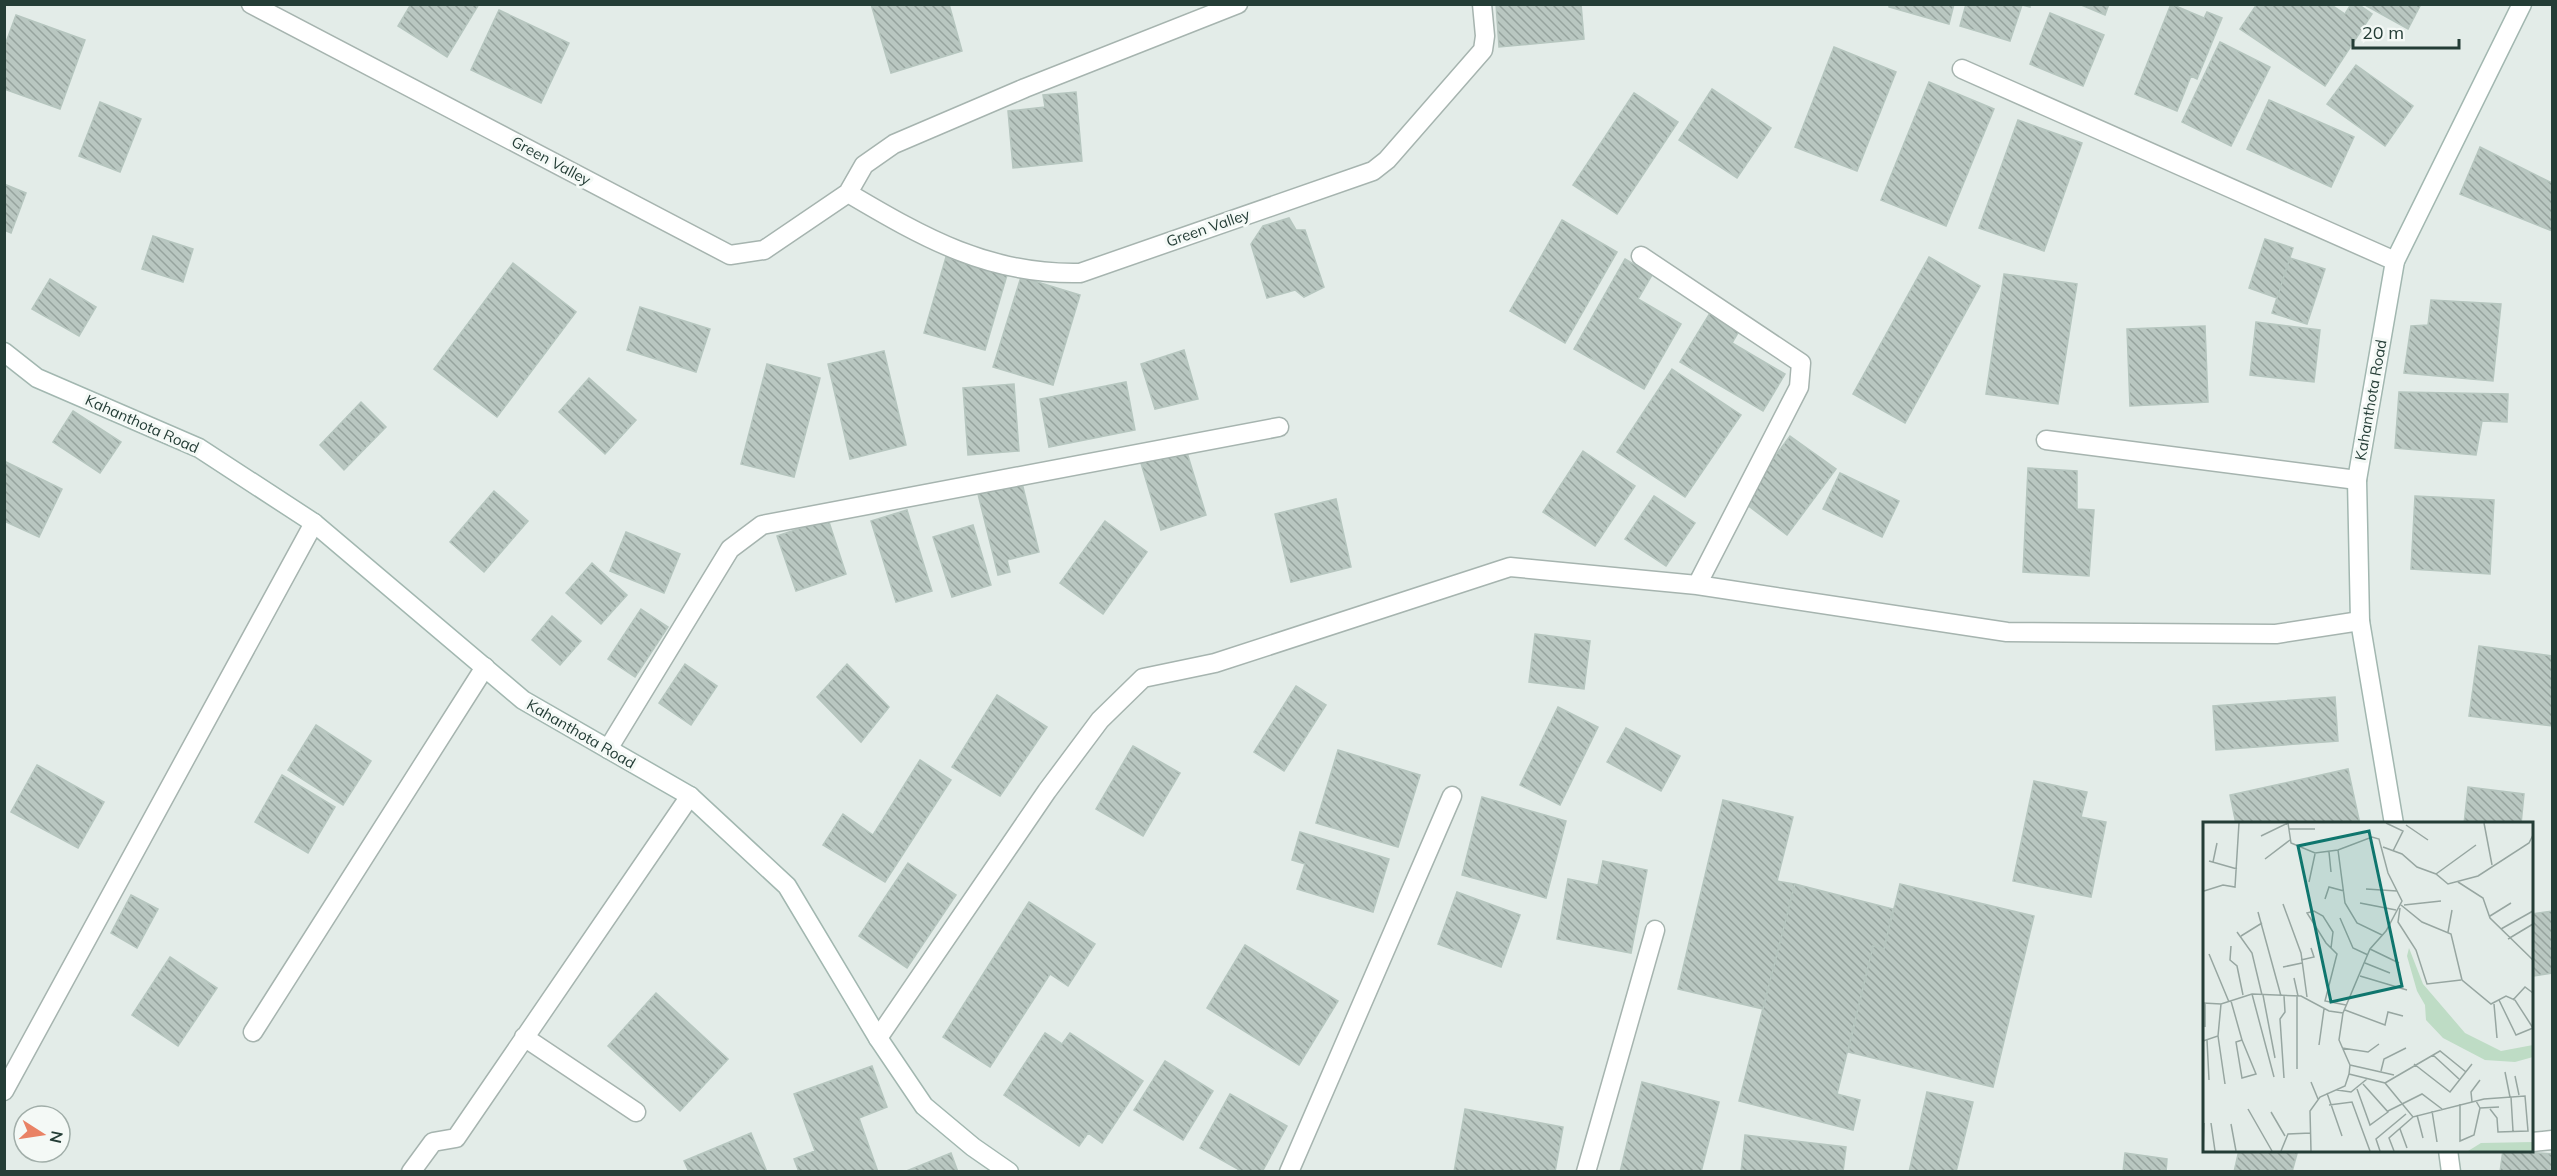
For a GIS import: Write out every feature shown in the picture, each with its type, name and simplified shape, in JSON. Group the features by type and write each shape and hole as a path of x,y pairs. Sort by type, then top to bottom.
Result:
{"street":[{"name":"Green Valley","path":"251,4 730,255 764,250 848,194 864,165 894,144 1025,88 1238,4"},
{"name":"Green Valley","path":"848,194 907,228 950,249 1002,265 1048,274 1080,273 1373,171 1388,160 1483,50 1485,36 1482,4"},
{"name":"Kahanthota Road","path":"2394,822 2360,621 2357,480 2396,261 2522,4"},
{"path":"1962,69 2396,261"},
{"path":"1641,256 1801,363 1800,387 1697,585"},
{"name":"Kahanthota Road","path":"4,352 37,378 199,448 314,523 523,700 690,796 787,886 878,1038 924,1106 973,1147 1009,1172"},
{"path":"608,749 730,549 762,525 1280,428"},
{"path":"2046,440 2357,480"},
{"path":"4,1091 314,523"},
{"path":"878,1038 1047,790 1100,720 1143,678 1215,663 1510,567 1697,585 2007,632 2276,634 2360,621"},
{"path":"253,1032 485,667"},
{"path":"411,1172 433,1142 456,1138 690,796"},
{"path":"1289,1172 1452,796"},
{"path":"1586,1172 1655,930"},
{"path":"524,1037 636,1112"},
{"path":"2533,1142 2553,1140"},
{"path":"2448,1152 2451,1172"}],"building":[{"path":"411,4 479,4 447,57 398,26"},
{"path":"871,4 949,4 962,51 891,73"},
{"path":"1496,4 1581,4 1584,39 1499,47"},
{"path":"1889,4 1954,4 1949,24 1889,7"},
{"path":"1966,4 2030,4 2030,7 2022,5 2010,41 1960,26"},
{"path":"2079,4 2109,4 2105,15"},
{"path":"2171,4 2204,18 2207,12 2222,18 2197,79 2191,76 2177,111 2135,94"},
{"path":"2257,4 2330,4 2345,14 2351,4 2358,4 2372,14 2325,86 2240,29"},
{"path":"2363,4 2421,4 2408,29"},
{"path":"499,10 569,43 541,103 471,70"},
{"path":"2050,13 2104,35 2083,86 2030,64"},
{"path":"16,15 85,40 60,109 4,89 4,48"},
{"path":"2220,42 2270,67 2231,146 2182,122"},
{"path":"1834,47 1896,72 1857,171 1795,147"},
{"path":"2356,65 2413,106 2385,146 2327,104"},
{"path":"1929,82 1994,109 1946,226 1881,200"},
{"path":"1712,89 1771,128 1737,178 1679,140"},
{"path":"1076,92 1082,161 1013,168 1008,111 1045,107 1043,95"},
{"path":"1634,93 1678,122 1617,214 1573,185"},
{"path":"2269,100 2354,137 2331,187 2247,149"},
{"path":"100,102 141,119 120,172 79,156"},
{"path":"2018,120 2082,143 2044,251 1979,228"},
{"path":"2480,147 2552,183 2552,231 2460,194"},
{"path":"4,184 26,193 11,233 4,230"},
{"path":"1289,218 1296,230 1305,230 1324,287 1304,297 1295,290 1267,298 1251,244 1263,226"},
{"path":"1562,220 1617,252 1565,343 1510,311"},
{"path":"153,236 193,249 183,282 142,269"},
{"path":"2265,239 2293,248 2277,298 2249,288"},
{"path":"946,257 1007,275 985,350 924,333"},
{"path":"1929,257 1980,286 1905,423 1853,394"},
{"path":"2290,258 2325,269 2307,324 2272,313"},
{"path":"1625,259 1652,275 1638,299 1681,324 1644,389 1574,349"},
{"path":"513,263 576,312 497,417 434,369"},
{"path":"2004,274 2077,284 2058,404 1986,394"},
{"path":"1021,277 1080,295 1053,385 993,367"},
{"path":"50,279 96,307 79,336 32,309"},
{"path":"2431,300 2501,304 2493,381 2404,373 2411,326 2428,325"},
{"path":"640,307 710,329 696,372 627,350"},
{"path":"1710,313 1739,331 1732,343 1785,374 1763,411 1680,362"},
{"path":"2256,322 2320,330 2314,382 2250,375"},
{"path":"2205,326 2208,402 2130,406 2127,329"},
{"path":"1184,350 1198,399 1155,409 1141,364"},
{"path":"884,351 906,445 850,459 828,364"},
{"path":"767,364 820,378 794,477 741,464"},
{"path":"1672,369 1741,415 1685,497 1617,452"},
{"path":"589,378 636,420 605,454 559,412"},
{"path":"1126,382 1135,430 1049,447 1040,399"},
{"path":"1014,384 1019,451 968,455 963,388"},
{"path":"2399,392 2508,394 2507,422 2482,421 2476,455 2395,448"},
{"path":"361,402 386,427 344,470 320,445"},
{"path":"73,411 121,442 100,473 53,442"},
{"path":"1790,436 1836,469 1787,535 1742,501"},
{"path":"1185,446 1206,515 1161,530 1140,460"},
{"path":"1583,451 1635,486 1595,546 1543,512"},
{"path":"4,461 62,489 39,537 4,521"},
{"path":"2028,468 2077,471 2077,509 2094,510 2089,576 2023,572"},
{"path":"1840,473 1899,501 1882,537 1823,509"},
{"path":"1022,483 1039,552 1007,560 1010,572 998,575 978,494"},
{"path":"494,491 528,521 484,572 450,542"},
{"path":"1654,496 1695,523 1666,566 1625,539"},
{"path":"2415,496 2494,500 2490,574 2411,569"},
{"path":"1336,499 1351,567 1291,582 1275,514"},
{"path":"907,510 932,591 896,602 871,521"},
{"path":"828,519 846,574 796,591 777,536"},
{"path":"1105,521 1147,552 1103,614 1060,583"},
{"path":"973,525 991,585 952,597 933,537"},
{"path":"626,532 680,554 664,593 610,571"},
{"path":"592,563 627,595 601,624 566,593"},
{"path":"641,609 668,627 635,677 608,659"},
{"path":"552,616 581,641 560,665 532,640"},
{"path":"1535,634 1590,641 1584,689 1529,682"},
{"path":"2479,646 2552,656 2552,726 2469,716"},
{"path":"685,664 717,686 691,725 659,703"},
{"path":"847,664 889,707 861,742 817,697"},
{"path":"1296,686 1326,705 1284,771 1254,752"},
{"path":"997,695 1047,727 1000,796 952,767"},
{"path":"2335,697 2338,741 2216,750 2213,706"},
{"path":"1558,707 1598,727 1560,805 1520,785"},
{"path":"316,725 371,761 343,805 288,770"},
{"path":"1626,728 1680,756 1661,791 1607,762"},
{"path":"1133,746 1180,773 1143,836 1096,809"},
{"path":"1338,750 1420,775 1398,847 1316,823"},
{"path":"920,760 951,780 885,882 823,845 843,814 873,835"},
{"path":"37,765 104,802 78,848 11,812"},
{"path":"2348,769 2360,822 2236,822 2230,795"},
{"path":"282,775 335,807 308,853 255,822"},
{"path":"2034,781 2087,792 2081,817 2106,822 2091,897 2013,881"},
{"path":"2468,787 2524,794 2521,822 2464,822"},
{"path":"1482,797 1566,821 1546,898 1462,875"},
{"path":"1723,800 1793,817 1777,881 1795,884 1763,1009 1678,989"},
{"path":"1300,832 1389,859 1373,912 1297,889 1305,864 1292,860"},
{"path":"1603,861 1647,870 1631,953 1557,939 1568,879 1598,885"},
{"path":"908,863 956,895 907,968 859,936"},
{"path":"1795,884 1893,909 1884,949 1873,946 1837,1094 1860,1100 1853,1130 1739,1101"},
{"path":"1900,884 2034,916 1993,1087 1848,1052 1873,946 1884,949"},
{"path":"1457,892 1520,915 1501,967 1438,944"},
{"path":"131,895 158,909 137,948 111,933"},
{"path":"1029,902 1095,944 1068,986 1050,974 990,1067 943,1037"},
{"path":"2552,911 2552,973 2534,976 2533,965 2533,914"},
{"path":"1245,945 1338,1001 1299,1065 1207,1008"},
{"path":"170,957 217,988 178,1046 132,1015"},
{"path":"656,993 728,1059 680,1111 608,1046"},
{"path":"1045,1033 1062,1044 1070,1033 1143,1081 1102,1143 1088,1133 1079,1146 1004,1095"},
{"path":"1165,1061 1213,1091 1183,1140 1134,1110"},
{"path":"872,1066 887,1107 859,1118 878,1172 799,1172 794,1159 815,1151 794,1094"},
{"path":"1642,1082 1719,1102 1701,1172 1620,1172"},
{"path":"1927,1092 1973,1102 1956,1172 1909,1172"},
{"path":"1230,1094 1287,1126 1262,1172 1243,1172 1200,1148"},
{"path":"1465,1109 1563,1127 1555,1172 1454,1172"},
{"path":"751,1133 767,1172 689,1172 684,1161"},
{"path":"1745,1135 1846,1147 1843,1172 1741,1172"},
{"path":"2239,1152 2297,1152 2292,1172 2234,1172"},
{"path":"2503,1152 2552,1154 2552,1172 2500,1172"},
{"path":"951,1153 958,1172 904,1172"},
{"path":"2125,1153 2167,1159 2166,1172 2123,1172"}]}
